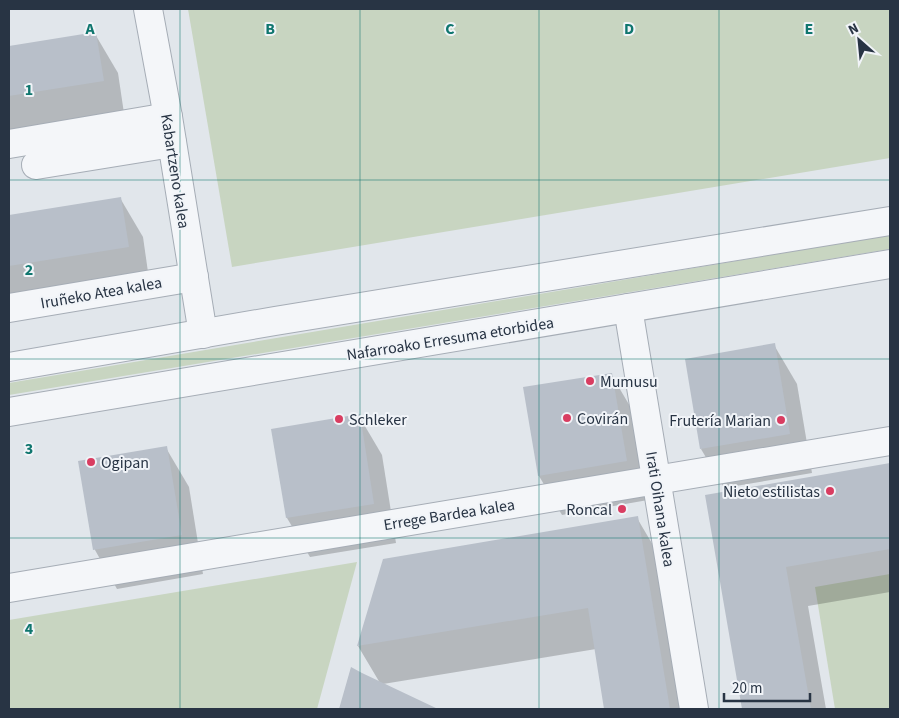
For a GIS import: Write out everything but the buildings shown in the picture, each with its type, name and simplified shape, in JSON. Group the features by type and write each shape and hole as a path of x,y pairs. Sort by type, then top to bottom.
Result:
{"street":[{"name":"Kabartzeno kalea","path":"148,9 170,130 202,334"},
{"path":"9,144 170,130"},
{"path":"36,165 170,130"},
{"path":"9,368 202,334 890,221"},
{"name":"Nafarroako Erresuma etorbidea","path":"9,412 890,264"},
{"name":"Iruñeko Atea kalea","path":"9,308 194,276"},
{"name":"Irati Oihana kalea","path":"628,308 694,709"},
{"path":"9,348 110,332 147,344"},
{"name":"Errege Bardea kalea","path":"9,588 890,441"}],"green space":[{"path":"188,9 890,9 890,158 232,267"},
{"path":"890,235 890,249 9,395 9,383"},
{"path":"357,562 317,709 9,709 9,620"},
{"path":"890,574 890,709 835,709 815,587"}],"place":[{"name":"Mumusu","path":"590,381"},
{"name":"Covirán","path":"567,418"},
{"name":"Schleker","path":"339,419"},
{"name":"Frutería Marian","path":"781,420"},
{"name":"Ogipan","path":"91,462"},
{"name":"Nieto estilistas","path":"830,491"},
{"name":"Roncal","path":"622,509"}]}
